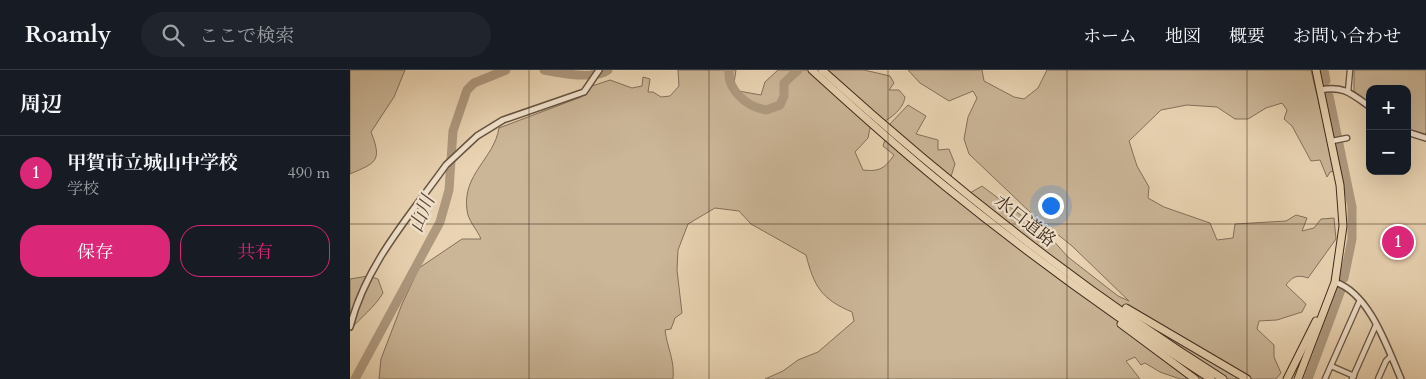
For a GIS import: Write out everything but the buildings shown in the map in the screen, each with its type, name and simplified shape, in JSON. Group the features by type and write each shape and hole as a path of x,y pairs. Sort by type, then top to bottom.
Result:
{"highway":[{"name":"水口道路","path":"812,70 952,192 1025,249 1106,308 1211,379"},
{"name":"水口道路","path":"822,70 941,175 999,221 1095,292 1223,379"},
{"path":"1298,379 1335,282 1341,249 1343,211 1336,140 1320,90 1316,70"},
{"path":"1095,292 1247,379"},
{"path":"1106,308 1107,313 1195,379"},
{"path":"1287,379 1324,309"}],"street":[{"path":"350,327 363,287 378,260 446,165 458,152 477,136 503,120 534,108 579,95 588,88 599,70"},
{"path":"1348,92 1350,70"},
{"path":"1320,90 1338,88 1348,92 1366,104"},
{"path":"1411,133 1426,138"},
{"path":"1336,140 1347,138"},
{"path":"1335,282 1348,286 1360,300 1376,325 1401,379"},
{"path":"1325,379 1360,300"},
{"path":"1331,366 1353,378 1376,325"},
{"path":"1378,379 1391,356"}],"shaded area":[{"path":"350,70 405,70 394,97 371,132 376,150 374,160 366,167 350,174"},
{"path":"678,70 736,70 733,90 761,95 765,82 778,70 864,70 890,76 894,83 889,90 899,90 905,97 897,112 870,128 868,138 855,152 863,170 878,170 888,163 894,155 883,146 890,124 908,105 926,116 916,134 938,140 938,150 949,149 955,164 946,192 958,200 982,186 1050,237 1068,257 1118,296 1129,301 1072,246 1030,212 969,154 964,139 968,117 977,98 973,91 949,101 920,83 908,70 982,70 984,81 1014,97 1024,99 1038,88 1047,70 1311,70 1335,171 1330,172 1327,177 1320,160 1311,161 1292,126 1284,119 1287,110 1282,103 1266,108 1248,119 1235,119 1217,107 1187,105 1161,110 1129,141 1137,166 1149,187 1148,198 1164,207 1210,223 1217,240 1233,238 1235,224 1286,221 1296,215 1307,218 1302,231 1314,228 1321,219 1334,218 1336,239 1308,278 1295,277 1286,285 1306,304 1302,312 1277,320 1259,321 1257,329 1274,345 1274,357 1281,373 1276,379 1180,379 1160,372 1145,363 1141,365 1135,357 1126,361 1140,379 765,379 783,371 798,360 818,352 854,321 852,312 833,302 820,290 812,275 806,255 751,224 739,211 715,208 688,224 678,250 677,270 682,313 675,318 671,329 665,330 673,366 673,379 379,379 381,359 402,304 419,268 462,239 481,239 468,214 467,197 469,186 491,149 499,128 581,97 592,86 610,80 632,88 642,86 643,77 650,79 648,92 653,92 661,97 670,96 679,86"},
{"path":"1354,70 1426,70 1426,135 1411,130 1411,85 1366,85 1366,102 1354,91"},
{"path":"368,276 378,279 383,293 372,308 350,330 350,279"}],"waterway":[{"name":"山川","path":"355,379 440,222 449,190 453,131 467,90 474,83 506,70"},
{"name":"山川","path":"544,70 587,75 595,75 608,70"},
{"name":"山川","path":"729,70 729,77 735,91 745,101 766,110 780,105 784,96 784,83 798,70"},
{"path":"1324,70 1326,81"},
{"path":"1329,96 1352,207 1352,239 1344,278"},
{"path":"1308,379 1341,290"}],"place":[{"name":"甲賀市立城山中学校","path":"1398,242"}]}
